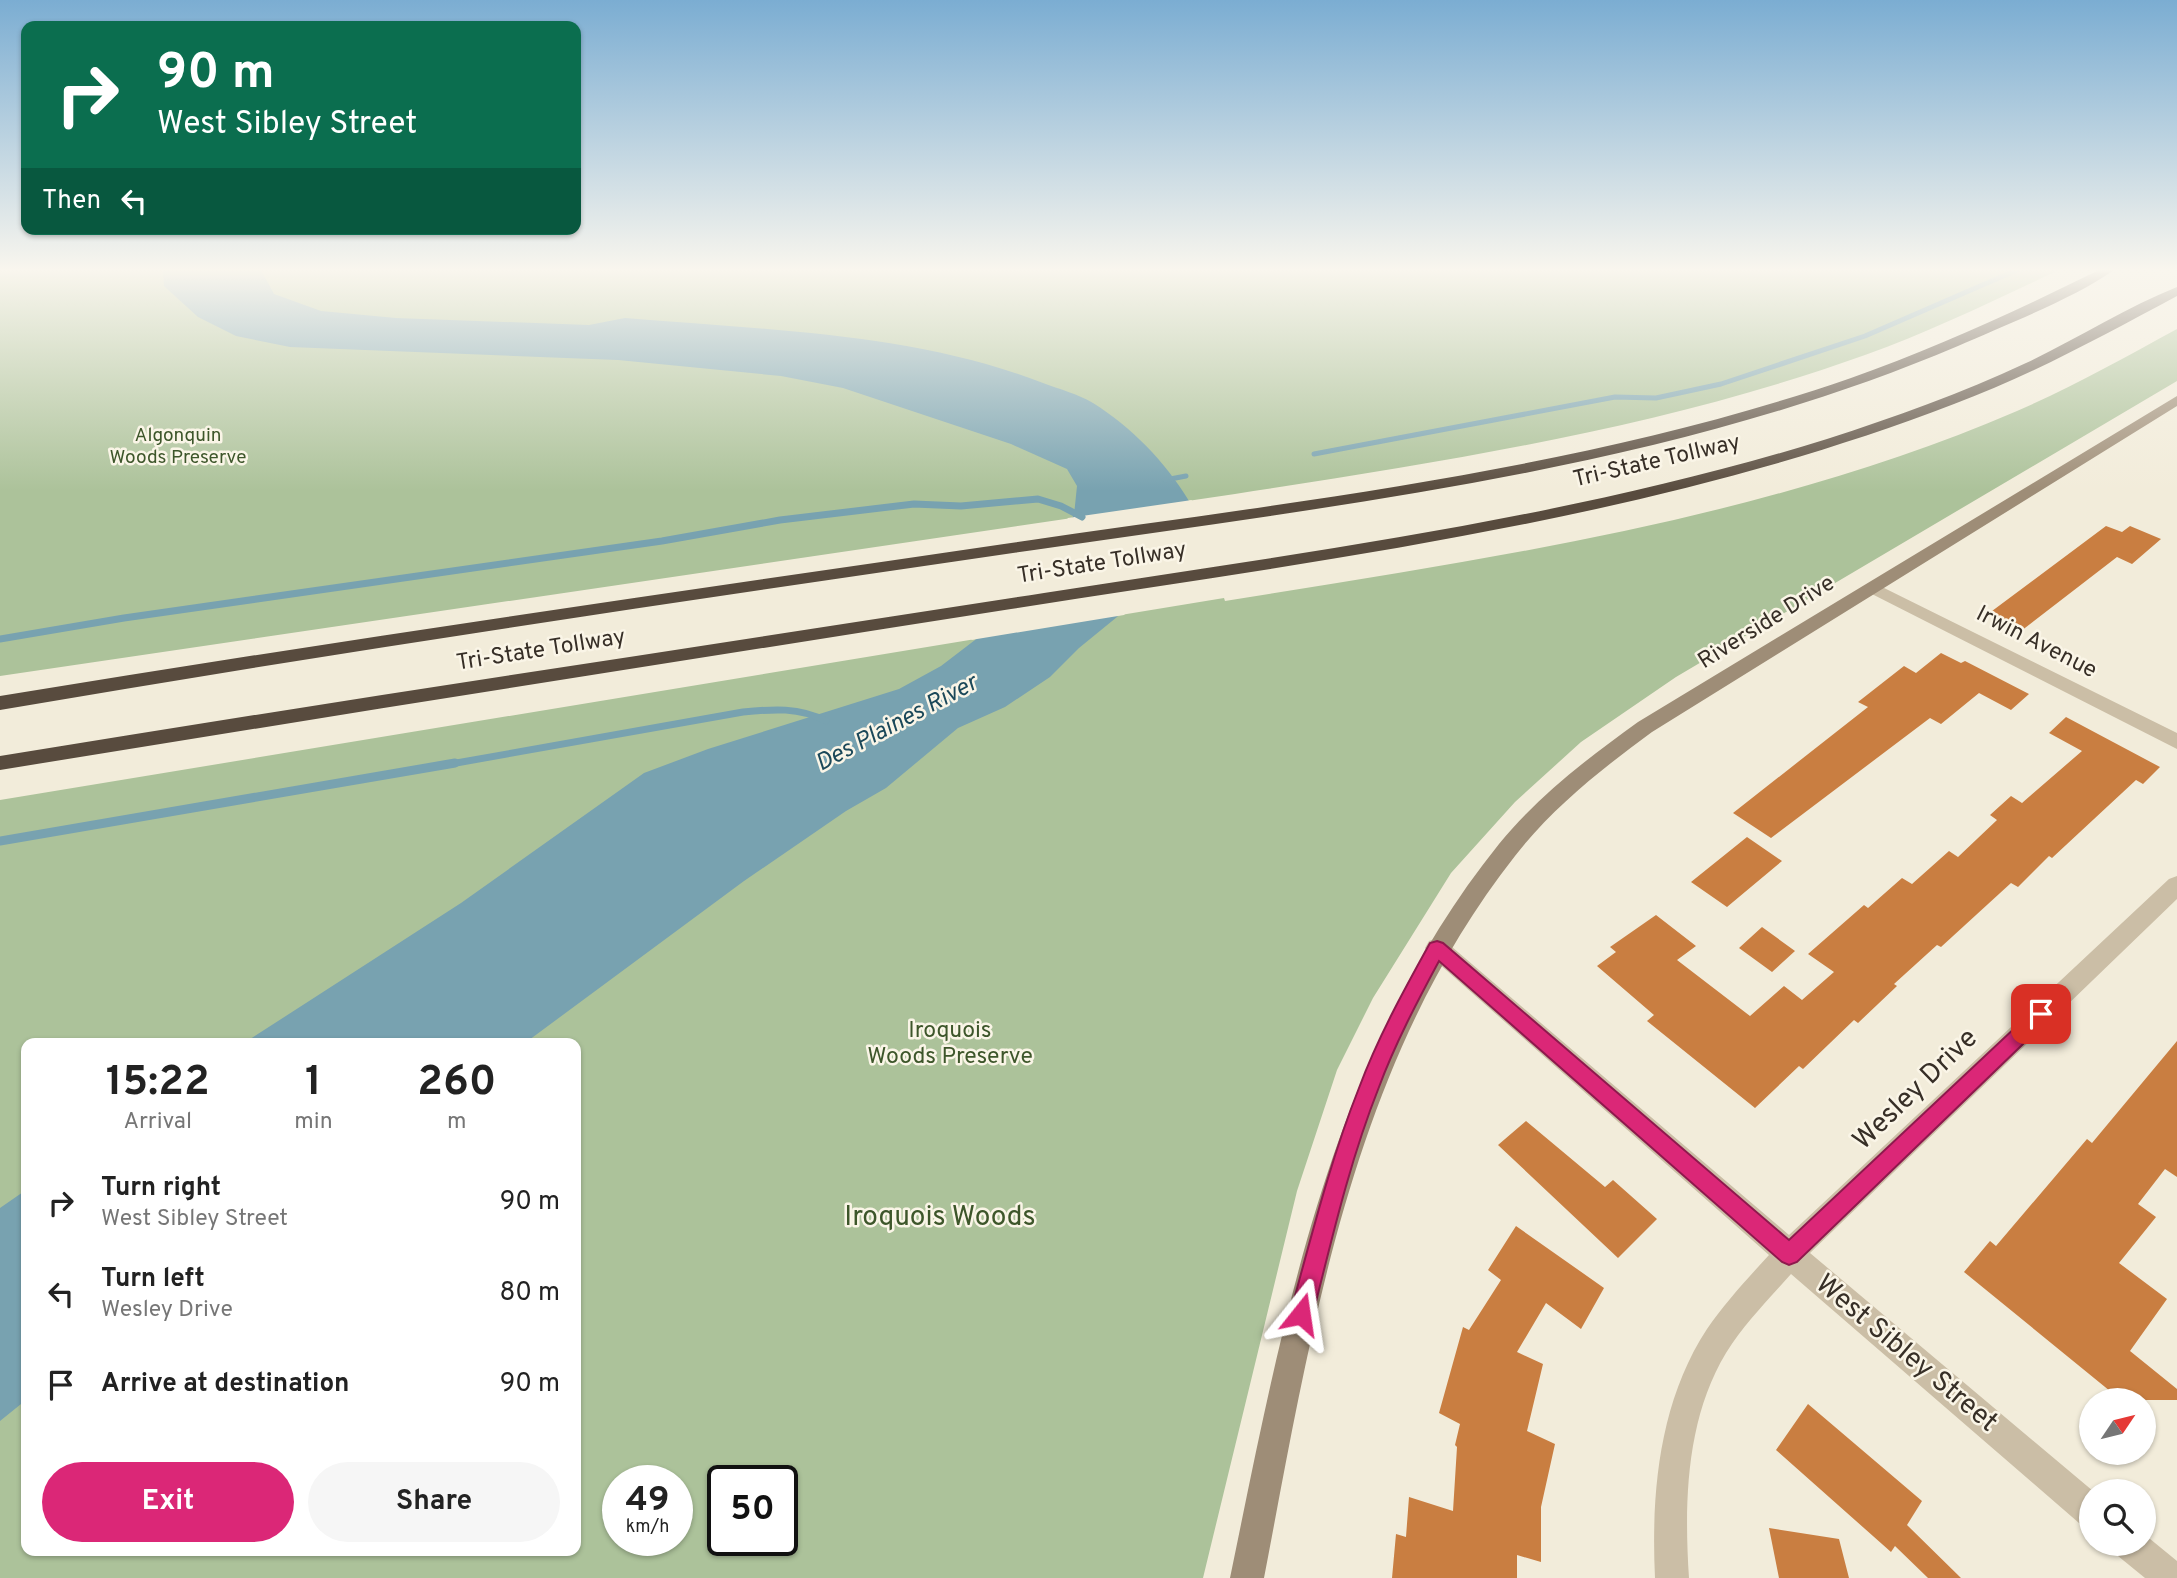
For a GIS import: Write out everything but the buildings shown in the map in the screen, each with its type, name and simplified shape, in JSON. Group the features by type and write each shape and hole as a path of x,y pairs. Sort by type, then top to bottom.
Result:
{"highway":[{"name":"Tri-State Tollway","path":"0,702 1226,517 1535,464 1726,420 1819,393 1951,344"},
{"name":"Tri-State Tollway","path":"0,763 1202,573 1525,518 1666,488 1869,431 2009,377 2078,344"}],"main road":[{"name":"Riverside Drive","path":"1247,1578 1295,1340 1329,1209 1368,1087 1404,1008 1437,948 1472,894 1554,799 1598,761 1645,727 2177,400"}],"street":[{"name":"Irwin Avenue","path":"1872,587 2177,742"},
{"name":"Wesley Drive","path":"1672,1578 1671,1483 1684,1413 1710,1353 1746,1304 1789,1254 2177,885"},
{"name":"West Sibley Street","path":"1437,948 1789,1254 2079,1501"},
{"path":"2144,1556 2171,1578"}],"green space":[{"name":"Algonquin Woods Preserve","path":"0,344 1896,344 1788,381 1711,403 1554,440 1395,469 0,676"},
{"name":"Iroquois Woods Preserve","path":"2150,344 2177,344 2177,381 1676,677 1581,742 1515,802 1451,873 1373,998 1337,1070 1297,1191 1203,1578 0,1578 0,800 1527,550 1727,507 1825,480 1922,448 2037,402"}],"water":[{"name":"Des Plaines River","path":"274,344 892,344 993,366 1093,403 1121,423 1146,446 1180,486 1189,501 1169,558 1117,617 1079,648 1050,677 1005,707 958,728 886,788 846,811 744,881 532,1038 252,1038 461,903 644,773 708,749 899,689 941,666 975,640 1026,585 1074,515 1077,486 1067,469 1011,444 843,388 781,376 618,360 290,347"},
{"path":"21,1193 21,1404 0,1421 0,1208"}],"pier":[{"path":"1192,500 1172,560 1124,615 971,640 1023,583 1068,518"}],"waterway":[{"path":"1314,454 1615,397 1656,398 1721,384 1842,344"},
{"path":"1165,480 1186,476"},
{"path":"0,639 124,618 662,541 780,520 914,504 961,506 1038,499 1061,506 1082,517"},
{"path":"445,765 743,712 796,711 826,721"},
{"path":"0,841 455,763"}],"route":[{"path":"1301,1314 1329,1209 1368,1087 1404,1008 1437,948 1789,1254 2041,1014"}],"park label":[{"name":"Iroquois Woods","path":"940,1218"}]}
